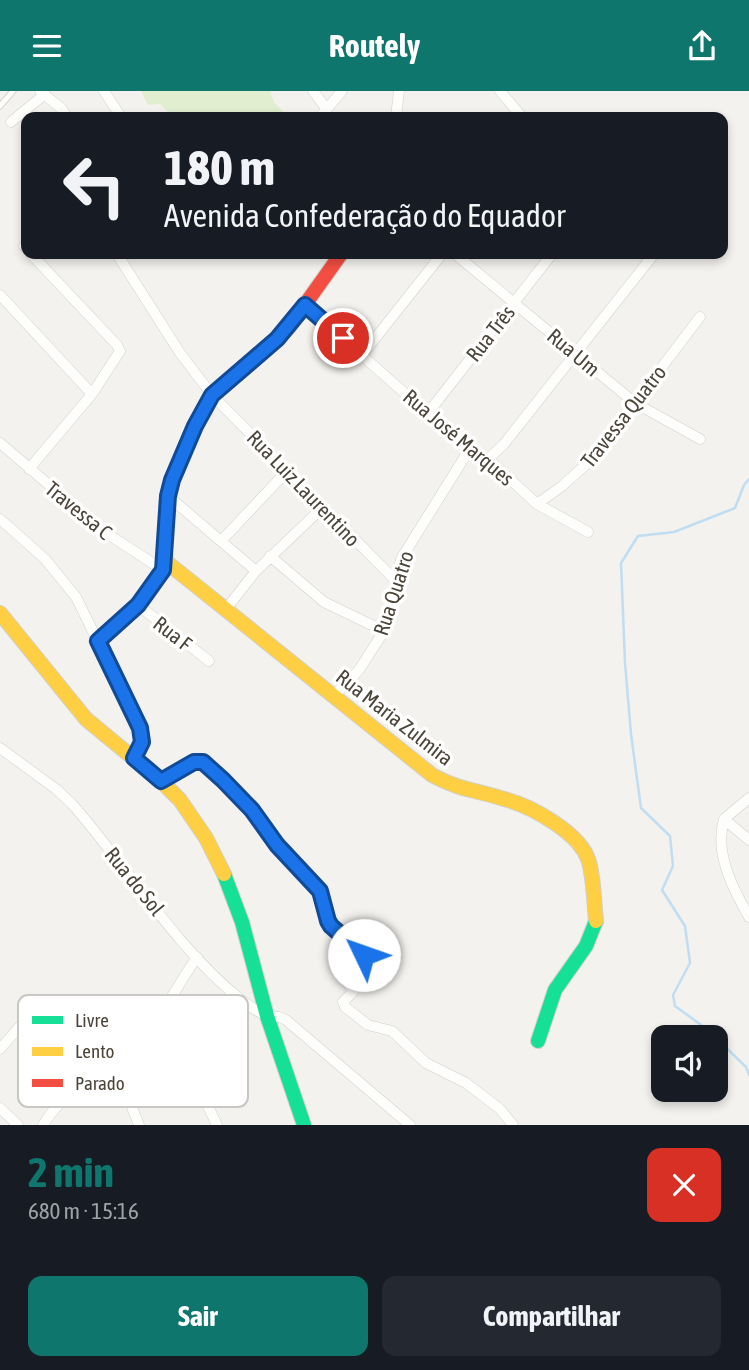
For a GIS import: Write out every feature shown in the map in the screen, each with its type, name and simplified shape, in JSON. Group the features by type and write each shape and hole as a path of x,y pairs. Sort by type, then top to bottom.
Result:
{"street":[{"path":"103,91 118,112"},
{"path":"313,91 323,112"},
{"path":"324,112 342,91"},
{"path":"397,112 399,91"},
{"path":"500,91 518,112"},
{"path":"22,112 43,92 62,112"},
{"path":"11,122 21,113"},
{"path":"29,469 92,394 120,351 36,259"},
{"name":"Rua Luiz Laurentino","path":"120,259 180,353 212,395 395,580"},
{"path":"98,641 138,605 164,565 168,496 183,453 212,395 277,339 337,259"},
{"path":"362,355 438,259"},
{"name":"Rua Um","path":"461,259 635,403 700,439"},
{"name":"Rua Três","path":"428,413 548,259"},
{"path":"488,459 504,444 650,259"},
{"path":"0,295 92,394"},
{"name":"Rua José Marques","path":"305,305 469,450 488,459 537,505 588,532"},
{"name":"Travessa Quatro","path":"537,505 585,466 700,317"},
{"name":"Travessa C","path":"0,443 103,531 164,565"},
{"name":"Rua Quatro","path":"334,696 359,670 384,631 395,580 405,550 469,450"},
{"path":"222,540 288,470"},
{"path":"168,496 256,571"},
{"path":"226,608 270,556 323,507"},
{"path":"0,519 57,572 76,597 140,728 142,742 134,758"},
{"path":"270,556 324,602 384,631"},
{"name":"Rua Maria Zulmira","path":"164,565 226,608 432,775 454,787 506,799 538,813 569,833 584,850 592,879 595,930 588,944 557,985 550,999 538,1041"},
{"name":"Rua F","path":"138,605 209,661"},
{"path":"0,613 86,719 161,781 186,809 219,861 253,957 267,1016 304,1125"},
{"name":"Rua do Sol","path":"0,747 72,804 197,957 235,995"},
{"path":"161,781 194,762 206,764 252,810 277,845 320,891 331,926 364,955 361,963 343,974 353,992 343,1004 368,1025 392,1031 421,1061 466,1083 500,1109 513,1125"},
{"path":"749,798 724,819 721,839 726,868 749,917"},
{"path":"724,819 749,840"},
{"path":"172,995 197,957"},
{"name":"Rua do Sol","path":"248,1004 267,1016 286,1020 410,1125"},
{"path":"0,1048 18,1028"},
{"path":"43,1125 57,1107"},
{"path":"132,1107 139,1125"},
{"path":"208,1107 217,1125"},
{"path":"0,1108 18,1125"}],"lane":[{"path":"0,106 13,91"}],"green space":[{"path":"141,91 270,91 274,102 284,112 168,112 160,104 148,105"}],"waterway":[{"path":"749,479 735,508 674,532 638,536 621,563 625,663 641,808 670,836 673,866 662,890 685,926 690,963 673,995 675,1006 708,1030 746,1067 749,1075"}],"traffic: fast":[{"path":"224,874 242,922 267,1016 304,1125"},
{"path":"538,1041 555,990 586,946 596,921"}],"traffic: slow":[{"path":"98,641 138,605 163,570 168,496 172,480 195,426 212,395 276,339"},
{"path":"164,560 432,775 459,787 528,808 566,831 584,851 589,862 596,921"},
{"path":"0,613 86,719 180,800 206,838 224,874"}],"traffic: jam":[{"path":"276,339 289,327 337,259"}],"route":[{"path":"343,338 305,305 277,339 212,395 195,426 172,480 168,496 163,570 138,605 98,641 140,728 142,742 134,758 161,781 186,765 200,761 206,764 252,810 277,845 320,891 331,926 364,955"}]}
